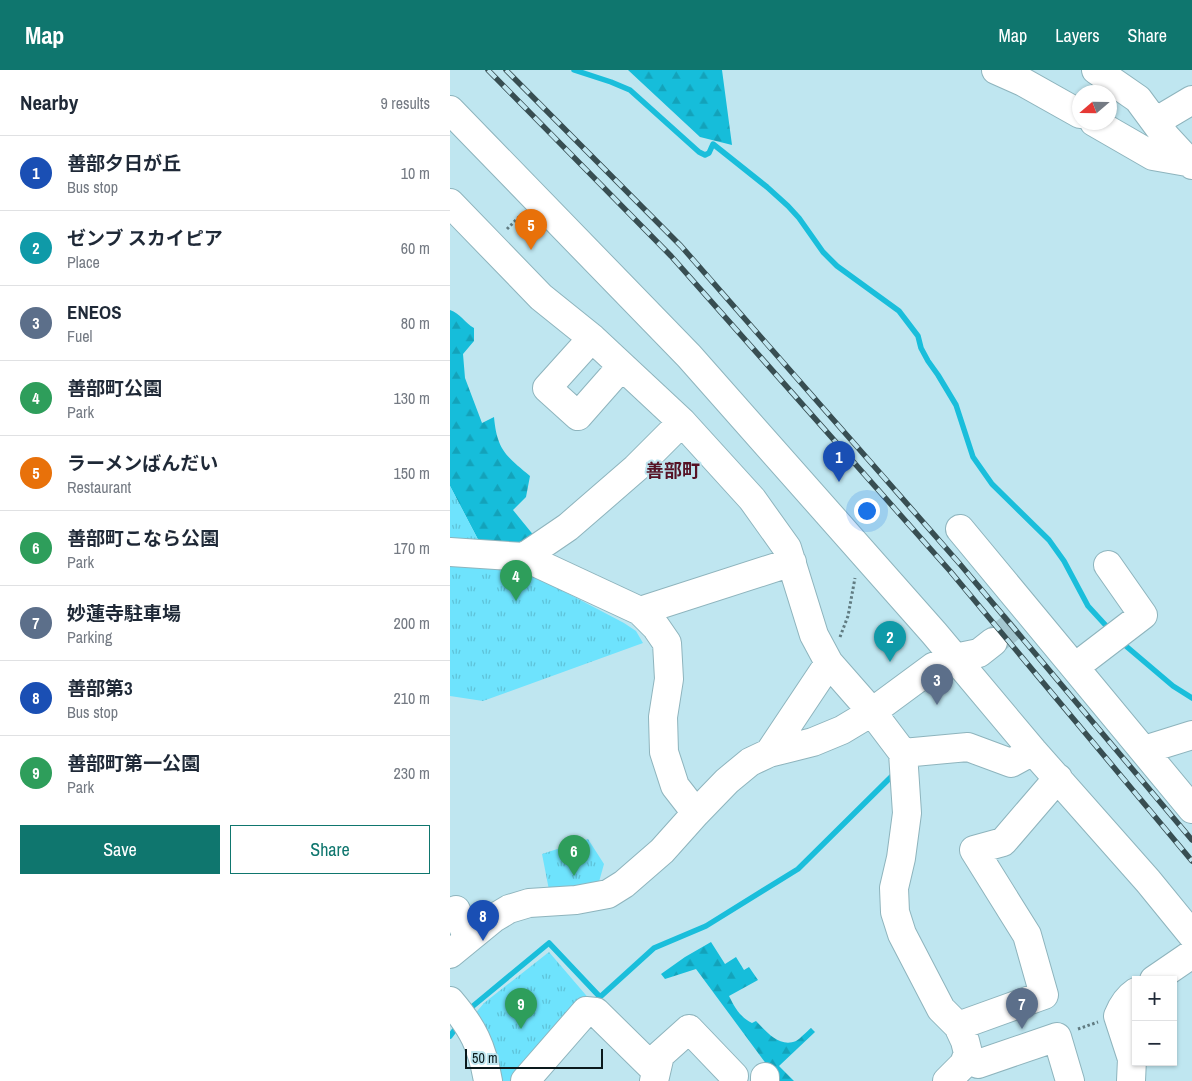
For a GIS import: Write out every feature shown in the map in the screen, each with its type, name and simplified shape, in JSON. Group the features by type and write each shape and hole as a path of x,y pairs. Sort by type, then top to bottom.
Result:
{"street":[{"path":"996,70 1023,82 1072,110"},
{"path":"1096,70 1138,100 1190,164"},
{"path":"1161,129 1192,100"},
{"path":"450,110 688,356 955,658 1033,751 1148,881 1192,936"},
{"path":"1108,130 1153,156 1190,164"},
{"path":"450,203 541,296 592,338 682,422 752,499 787,548 814,635 829,663 872,712 903,753 907,813 901,858 894,888 896,912 902,934 941,1009 958,1026 965,1041 968,1053 965,1068 1057,1037 1070,1081"},
{"path":"592,338 547,388 578,416 622,366"},
{"path":"524,557 568,526 621,481 682,422"},
{"path":"960,529 1025,616 1075,667 1192,809"},
{"path":"450,552 524,557 640,611 656,627 667,644 668,679 663,717 664,752 675,786 696,813"},
{"path":"640,611 792,562"},
{"path":"1075,667 1143,615 1108,566"},
{"path":"459,946 494,918 509,909 529,903 591,898 608,894 624,884 662,851 727,781 750,762 769,753 820,739 842,730 872,712 933,667 955,658 979,652 993,642"},
{"path":"769,753 829,663"},
{"path":"1144,750 1192,735"},
{"path":"903,753 968,747 1011,763 1033,751"},
{"path":"958,1026 1044,995 1027,935 974,850 1004,842 1058,778"},
{"path":"456,910 459,946"},
{"path":"1160,976 1192,954"},
{"path":"1131,1081 1132,1059 1118,1016 1122,1006 1132,995"},
{"path":"450,1001 462,1015 479,1044 488,1081"},
{"path":"525,1081 586,1011 596,1012 655,1076"},
{"path":"655,1076 660,1054 689,1029 734,1076"}],"path":[{"path":"506,230 523,213"},
{"path":"829,663 848,616 861,550"},
{"path":"1057,1037 1118,1016"}],"green space":[{"path":"628,70 722,70 732,145 700,137"},
{"path":"450,310 457,313 474,328 474,341 463,354 465,378 482,423 494,417 500,445 509,457 530,476 526,497 513,510 535,537 518,550 483,549 450,486"},
{"path":"450,486 483,549 624,623 636,631 643,643 483,701 450,696"},
{"path":"588,839 604,864 597,889 549,890 542,854"},
{"path":"711,942 725,964 736,957 744,970 749,967 758,980 729,996 744,1018 752,1023 756,1021 773,1037 784,1042 796,1041 811,1028 815,1032 779,1066 794,1081 769,1081 770,1069 696,969 665,979 661,974"},
{"path":"549,952 591,1001 518,1081 497,1081 473,1016 484,1003"}],"waterway":[{"path":"574,70 630,90 699,152 705,155 709,153 713,144 788,206 823,252 837,266 899,311 918,336 921,348 928,361 956,405 973,457 992,484 1049,540 1064,561 1088,606 1110,630"},
{"path":"1120,641 1173,686 1192,698"},
{"path":"468,1012 549,943 600,997 654,948 706,926 798,869 895,773"},
{"path":"450,1036 459,1024"}],"tunnel":[{"path":"993,642 1020,620"}],"railway":[{"path":"488,70 671,256 950,571 1192,861"},
{"path":"506,70 681,246 959,563 1192,840"}],"place":[{"name":"ラーメンばんだい","path":"531,250"},
{"name":"善部夕日が丘","path":"839,482"},
{"name":"善部町公園","path":"516,601"},
{"name":"ゼンブ スカイピア","path":"890,662"},
{"name":"ENEOS","path":"937,705"},
{"name":"善部町こなら公園","path":"574,876"},
{"name":"善部第3","path":"483,941"},
{"name":"善部町第一公園","path":"521,1029"},
{"name":"妙蓮寺駐車場","path":"1022,1029"}],"district":[{"name":"善部町","path":"673,470"}]}
